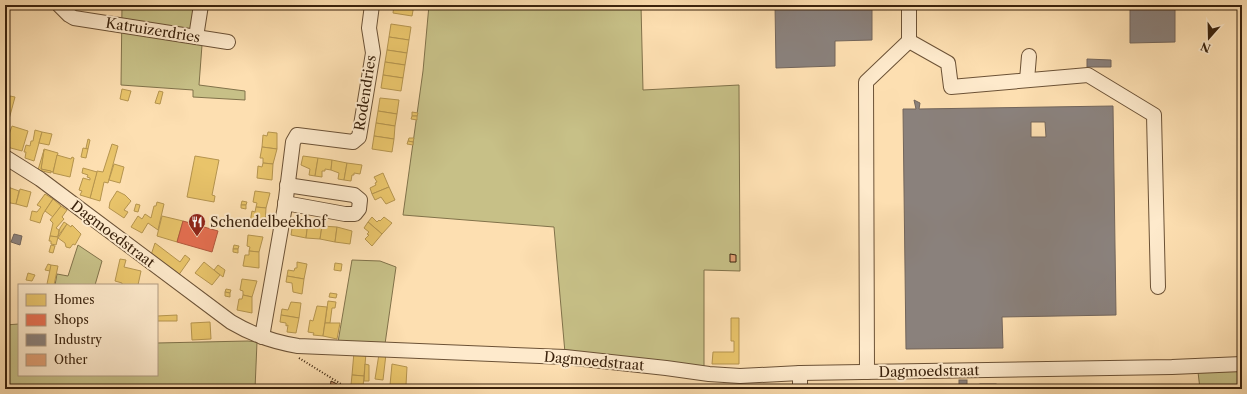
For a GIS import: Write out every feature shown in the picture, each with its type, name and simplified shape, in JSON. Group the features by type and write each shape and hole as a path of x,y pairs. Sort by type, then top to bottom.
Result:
{"street":[{"name":"Katruizerdries","path":"59,5 74,18 228,42"},
{"path":"196,37 202,5"},
{"name":"Rodendries","path":"262,338 285,203 293,142 297,135 353,142 359,137 373,53 369,28 372,5"},
{"path":"867,372 866,82 909,41 909,5"},
{"path":"909,41 948,63 951,86 1088,75 1154,115 1158,287"},
{"path":"1027,80 1029,56"},
{"name":"Dagmoedstraat","path":"5,157 40,179 232,322 251,334 273,342 298,346 565,357 710,374 740,376 800,373 1172,367 1242,364"},
{"path":"285,203 345,214 355,214 359,209 360,200 354,195 287,185"},
{"path":"800,373 800,389"}],"path":[{"path":"297,357 349,389"}],"shaded area":[{"path":"122,5 205,5 199,85 245,91 245,100 193,97 193,90 121,85"},
{"path":"429,5 641,5 643,90 739,85 740,271 704,270 704,367 565,353 554,227 403,215 423,71"},
{"path":"78,245 102,261 95,284 55,284 57,274 68,276"},
{"path":"352,260 380,261 396,267 385,344 338,342"},
{"path":"18,324 18,376 158,376 158,343 248,341 257,342 255,389 5,389 5,325"},
{"path":"1242,370 1242,389 1200,389 1198,372"}],"building: Homes":[{"path":"394,5 414,5 412,16 393,13"},
{"path":"391,24 411,27 409,40 389,37"},
{"path":"389,37 409,40 407,53 387,50"},
{"path":"387,50 407,53 405,65 385,62"},
{"path":"385,62 405,65 403,78 383,75"},
{"path":"383,75 403,78 401,91 381,88"},
{"path":"122,89 131,91 128,101 120,99"},
{"path":"159,91 163,92 160,104 155,103"},
{"path":"10,96 15,97 8,123 5,122"},
{"path":"380,98 399,100 397,114 378,111"},
{"path":"378,111 397,114 395,126 376,123"},
{"path":"412,112 418,113 417,116 412,116"},
{"path":"412,116 417,116 417,120 411,119"},
{"path":"376,123 395,126 394,139 374,136"},
{"path":"12,126 28,131 22,151 7,147 7,140"},
{"path":"35,130 42,132 34,161 25,158 26,152 24,152 26,145 30,146 31,141 33,141"},
{"path":"42,132 52,134 49,145 39,143"},
{"path":"268,132 277,133 277,149 262,147 263,135 267,136"},
{"path":"374,136 394,139 392,152 372,149"},
{"path":"409,138 414,138 413,142 408,141"},
{"path":"88,139 90,140 88,149 86,148"},
{"path":"408,141 413,142 413,145 407,144"},
{"path":"112,144 118,146 108,183 104,182 100,201 90,198 97,171 103,172"},
{"path":"262,147 277,149 273,164 263,163 263,158 260,158"},
{"path":"83,148 88,149 86,158 81,157"},
{"path":"44,149 58,153 53,172 41,169"},
{"path":"44,150 41,169 51,171 51,173 38,170"},
{"path":"57,155 71,159 72,157 74,158 70,177 53,173"},
{"path":"195,156 219,160 212,195 215,196 214,202 187,197"},
{"path":"303,156 318,158 315,176 309,175 310,169 301,165"},
{"path":"318,158 332,160 331,170 325,169 325,171 322,171 322,177 315,176"},
{"path":"332,160 347,163 344,180 338,179 339,173 331,170"},
{"path":"263,163 273,164 272,180 257,178 258,166 262,167"},
{"path":"347,163 362,165 360,174 354,173 351,181 344,180"},
{"path":"114,164 124,167 120,183 109,180"},
{"path":"83,168 97,172 90,198 80,195 82,191 79,190 83,178 90,180 90,178 87,177 88,175 82,173"},
{"path":"383,173 389,187 372,194 370,188 376,185 375,183 377,182 374,177"},
{"path":"5,186 19,191 16,204 5,202"},
{"path":"389,187 395,200 386,204 381,197 375,200 372,194"},
{"path":"20,189 31,192 27,207 16,204"},
{"path":"117,191 125,195 131,201 124,210 128,212 124,218 109,208 110,202"},
{"path":"255,191 270,193 266,208 256,207 257,203 253,202"},
{"path":"45,194 53,199 43,214 40,223 30,220 32,211 37,212 41,207 37,205"},
{"path":"53,199 61,206 53,217 45,211"},
{"path":"242,201 247,202 246,205 241,205"},
{"path":"157,202 164,204 158,230 148,223 142,233 131,227 138,216 142,219 145,214 151,218 154,206 156,206"},
{"path":"136,204 140,205 138,212 134,211"},
{"path":"241,205 246,205 246,209 241,208"},
{"path":"61,206 67,210 62,217 64,219 56,228 59,230 58,237 50,236 53,223 50,220"},
{"path":"256,207 266,208 265,224 250,222 252,211 255,212"},
{"path":"162,216 183,221 177,242 157,236"},
{"path":"372,217 377,222 384,217 392,223 382,234 368,222"},
{"path":"64,222 67,224 58,236 60,228"},
{"path":"293,222 308,222 306,238 291,235"},
{"path":"308,222 322,226 320,239 306,238"},
{"path":"368,222 382,234 372,246 365,239 369,235 367,234 369,232 364,228"},
{"path":"67,224 71,227 72,225 81,234 75,245 73,244 70,248 66,247 65,243 58,238"},
{"path":"322,226 337,227 335,242 320,239"},
{"path":"337,227 352,231 350,244 335,242"},
{"path":"248,235 263,237 259,252 249,251 250,247 247,246"},
{"path":"50,236 58,237 56,245 51,244 51,241 49,241"},
{"path":"155,243 180,262 185,255 190,259 178,276 151,255"},
{"path":"51,245 55,246 53,253 49,252"},
{"path":"234,245 239,246 238,249 233,249"},
{"path":"233,249 238,249 238,253 233,252"},
{"path":"249,251 259,252 259,268 243,266 245,255 249,255"},
{"path":"120,259 126,260 124,267 141,271 138,284 122,284 115,281"},
{"path":"204,262 220,275 212,285 195,273"},
{"path":"297,262 307,264 304,279 287,276 288,270 294,271 295,268 297,268"},
{"path":"335,263 342,264 341,271 334,270"},
{"path":"48,264 51,265 50,271 45,270"},
{"path":"51,265 58,266 54,284 47,284"},
{"path":"218,265 225,270 223,277 214,270"},
{"path":"28,273 35,275 32,281 26,280"},
{"path":"287,276 304,279 302,294 293,292 292,283 286,282"},
{"path":"242,279 257,281 252,297 243,295 243,291 240,290"},
{"path":"226,289 231,290 230,293 225,292"},
{"path":"225,292 230,293 230,297 225,296"},
{"path":"330,293 337,294 336,298 329,297"},
{"path":"243,295 252,297 252,313 237,310 239,299 242,299"},
{"path":"328,301 336,302 335,308 332,308 330,323 325,323"},
{"path":"291,302 301,303 299,318 281,315 282,309 288,310"},
{"path":"317,306 327,307 323,336 313,335 314,333 308,332 310,320 313,321"},
{"path":"177,315 177,321 158,321 158,316"},
{"path":"281,315 299,318 296,333 287,332 288,325 286,326 286,323 280,322"},
{"path":"731,318 739,318 739,364 712,364 713,352 734,352 734,341 731,341"},
{"path":"210,322 211,339 192,340 191,323"},
{"path":"325,323 340,323 337,339 323,336"},
{"path":"354,352 366,353 364,376 352,375"},
{"path":"379,354 386,354 383,380 375,379"},
{"path":"365,364 369,365 369,381 364,381"},
{"path":"392,364 407,367 406,385 390,385"},
{"path":"352,375 364,376 363,387 351,385"}],"building: Shops":[{"name":"Schendelbeekhof","path":"183,221 218,231 212,252 177,242"}],"building: Industry":[{"path":"775,5 872,5 872,40 835,41 835,66 776,68"},
{"path":"1130,5 1175,5 1175,42 1130,43"},
{"path":"1087,59 1111,60 1111,67 1087,67"},
{"path":"914,100 920,103 919,109 1113,106 1116,315 1002,317 1003,348 906,349 903,109 916,109","holes":["1031,122 1045,122 1046,137 1031,137"]},
{"path":"14,234 22,236 20,245 11,242"},
{"path":"959,380 967,380 967,388 959,388"},
{"path":"980,384 996,384 996,389 980,389"}],"building: Other":[{"path":"730,254 736,255 736,262 730,262"},
{"path":"331,381 337,384 336,389 330,389"}],"place":[{"name":"Schendelbeekhof","path":"197,237"}]}
